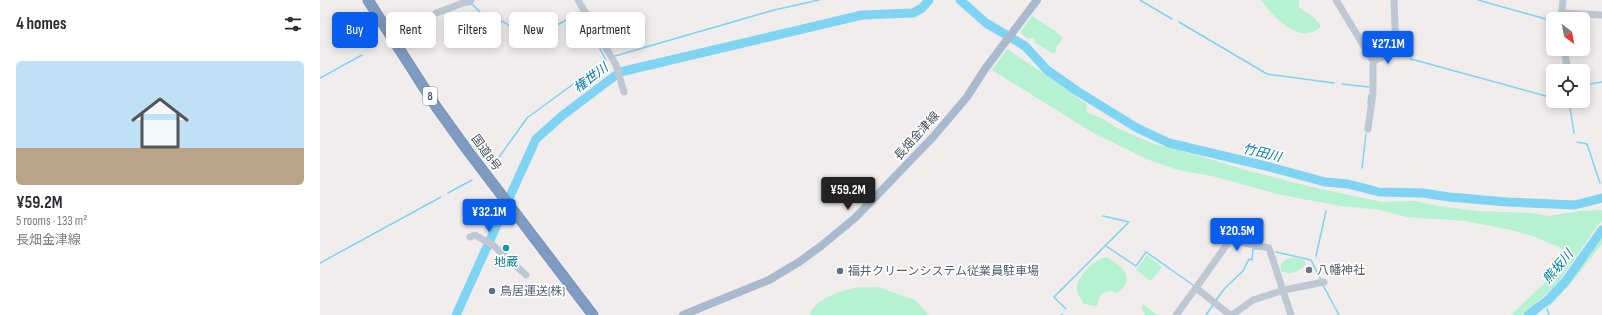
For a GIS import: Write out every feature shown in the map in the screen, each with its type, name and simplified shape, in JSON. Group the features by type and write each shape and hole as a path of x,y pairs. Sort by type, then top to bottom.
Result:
{"highway":[{"name":"国道8号","path":"368,0 437,108 496,189 593,315"}],"main road":[{"name":"長畑金津線","path":"683,315 769,280 799,262 836,235 856,218 933,137 967,97 985,69 1037,0"}],"street":[{"path":"436,13 471,0"},
{"path":"578,0 616,65 624,92"},
{"path":"1336,0 1373,61 1373,93 1368,129"},
{"path":"1373,61 1396,52 1394,0"},
{"path":"1562,12 1563,0"},
{"path":"1590,15 1602,15"},
{"path":"472,236 494,246 526,275"},
{"path":"1176,315 1230,240 1269,248 1291,315"},
{"path":"1196,288 1231,315 1240,313 1253,300 1284,290 1324,282"}],"green space":[{"path":"1261,0 1299,0 1299,7 1315,19 1321,27 1313,32 1304,33 1296,31 1280,21"},
{"path":"1032,16 1054,30 1063,38 1056,47 1056,52 1054,54 1035,43 1034,38 1028,39 1020,32"},
{"path":"1007,49 1061,86 1071,91 1086,103 1087,112 1103,119 1117,128 1152,143 1249,171 1316,188 1382,202 1414,201 1438,206 1478,211 1532,213 1548,216 1580,211 1602,210 1602,221 1556,286 1521,315 1511,315 1554,274 1564,261 1565,255 1561,248 1533,236 1511,230 1465,221 1407,217 1380,210 1341,206 1281,195 1212,176 1178,170 1149,160 1095,134 992,70"},
{"path":"1602,236 1602,244 1570,284 1551,305 1547,306 1551,299 1573,276"},
{"path":"1147,255 1162,267 1151,281 1136,270"},
{"path":"1106,257 1122,268 1127,278 1126,283 1117,293 1111,291 1102,293 1096,306 1084,304 1077,292 1079,280 1091,265"},
{"path":"1291,258 1302,259 1305,261 1305,265 1294,272 1288,273 1281,271 1281,264 1285,260"},
{"path":"878,287 915,300 929,315 810,315 812,310 821,301 841,291 853,288"},
{"path":"1143,304 1158,315 1145,315 1142,308"}],"waterway":[{"path":"615,56 774,10 819,0"},
{"name":"権世川","path":"456,315 536,139 563,115 620,72 862,15 913,13 922,8 929,0"},
{"name":"竹田川","path":"960,0 986,23 1025,46 1047,70 1077,91 1137,128 1169,143 1270,167 1325,182 1348,184 1379,192 1423,193 1449,197 1507,202 1575,205 1602,198"},
{"path":"1140,0 1172,19"},
{"path":"1478,0 1546,19"},
{"path":"467,5 472,4 481,13 504,22 513,29 536,36 566,20"},
{"path":"1179,22 1267,74 1334,83"},
{"path":"497,160 527,118 606,60 600,48"},
{"path":"320,78 362,55"},
{"path":"1411,59 1546,96"},
{"path":"1590,84 1602,82"},
{"path":"1342,84 1369,87"},
{"path":"1368,103 1369,95"},
{"path":"1570,108 1574,133"},
{"path":"1362,168 1366,134"},
{"path":"1577,142 1587,144 1600,183"},
{"path":"448,193 472,180"},
{"path":"320,263 441,197"},
{"path":"1316,256 1326,211"},
{"path":"1066,309 1054,297 1129,222 1103,216"},
{"name":"熊坂川","path":"1528,315 1548,300 1565,282 1602,230"},
{"path":"1106,246 1136,266 1146,252 1193,285"},
{"path":"1216,300 1225,288 1243,271 1249,259 1252,260 1253,249 1260,249"},
{"path":"1276,252 1311,260 1321,280"},
{"path":"1323,285 1339,315"},
{"path":"1206,315 1213,305"},
{"path":"1547,309 1549,315"}],"place":[{"name":"地蔵","path":"506,248"},
{"name":"八幡神社","path":"1309,270"},
{"name":"福井クリーンシステム従業員駐車場","path":"840,271"},
{"name":"鳥居運送(株)","path":"492,291"}]}
